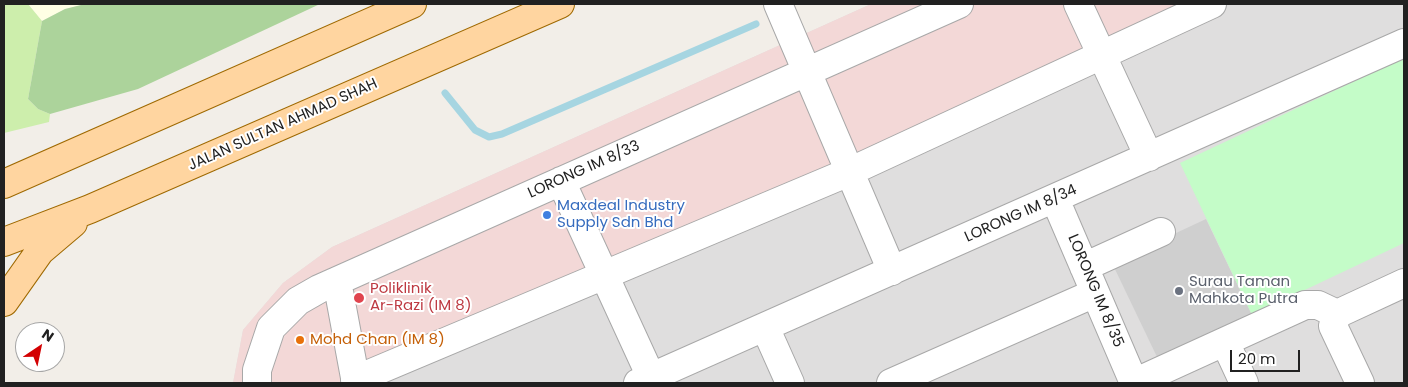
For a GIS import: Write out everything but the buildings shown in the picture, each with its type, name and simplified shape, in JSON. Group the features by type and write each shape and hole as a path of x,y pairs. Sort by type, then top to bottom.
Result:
{"main road":[{"path":"4,184 412,4"},
{"name":"JALAN SULTAN AHMAD SHAH","path":"4,242 90,209 560,4"},
{"path":"4,163 19,164 73,153"},
{"path":"4,302 40,251 90,209"}],"street":[{"path":"778,4 892,271"},
{"name":"LORONG IM 8/33","path":"257,383 258,370 271,328 298,301 337,280 959,4"},
{"path":"1078,4 1149,157"},
{"path":"337,280 355,381 849,172 1212,4"},
{"name":"LORONG IM 8/34","path":"644,380 1404,43"},
{"path":"561,181 604,275 644,380"},
{"name":"LORONG IM 8/35","path":"1055,198 1134,383"},
{"path":"1084,267 1161,232"},
{"path":"1360,383 1333,326 1338,314 1404,283"},
{"path":"891,383 1095,293"},
{"path":"1134,383 1305,305 1318,305 1338,314"},
{"path":"765,327 790,383"},
{"path":"1225,342 1244,383"}],"shaded area":[{"path":"28,4 85,4 65,9 42,21"},
{"path":"871,4 1404,4 1404,383 233,383 243,330 283,283 332,247"},
{"path":"871,4 1209,4 366,383 233,383 243,330 283,283 332,247"},
{"path":"1206,219 1252,315 1158,359 1112,263"}],"green space":[{"path":"4,4 28,4 42,21 28,99 38,109 50,114 49,122 4,133"},
{"path":"85,4 320,4 138,89 50,114 38,109 28,99 42,21 65,9"},
{"path":"1404,58 1404,243 1252,315 1180,163"}],"waterway":[{"path":"445,93 475,130 489,137 502,134 756,24"}],"place":[{"name":"Maxdeal Industry Supply Sdn Bhd","path":"547,215"},
{"name":"Surau Taman Mahkota Putra","path":"1179,291"},
{"name":"Poliklinik Ar-Razi (IM 8)","path":"359,298"},
{"name":"Mohd Chan (IM 8)","path":"300,340"}]}
